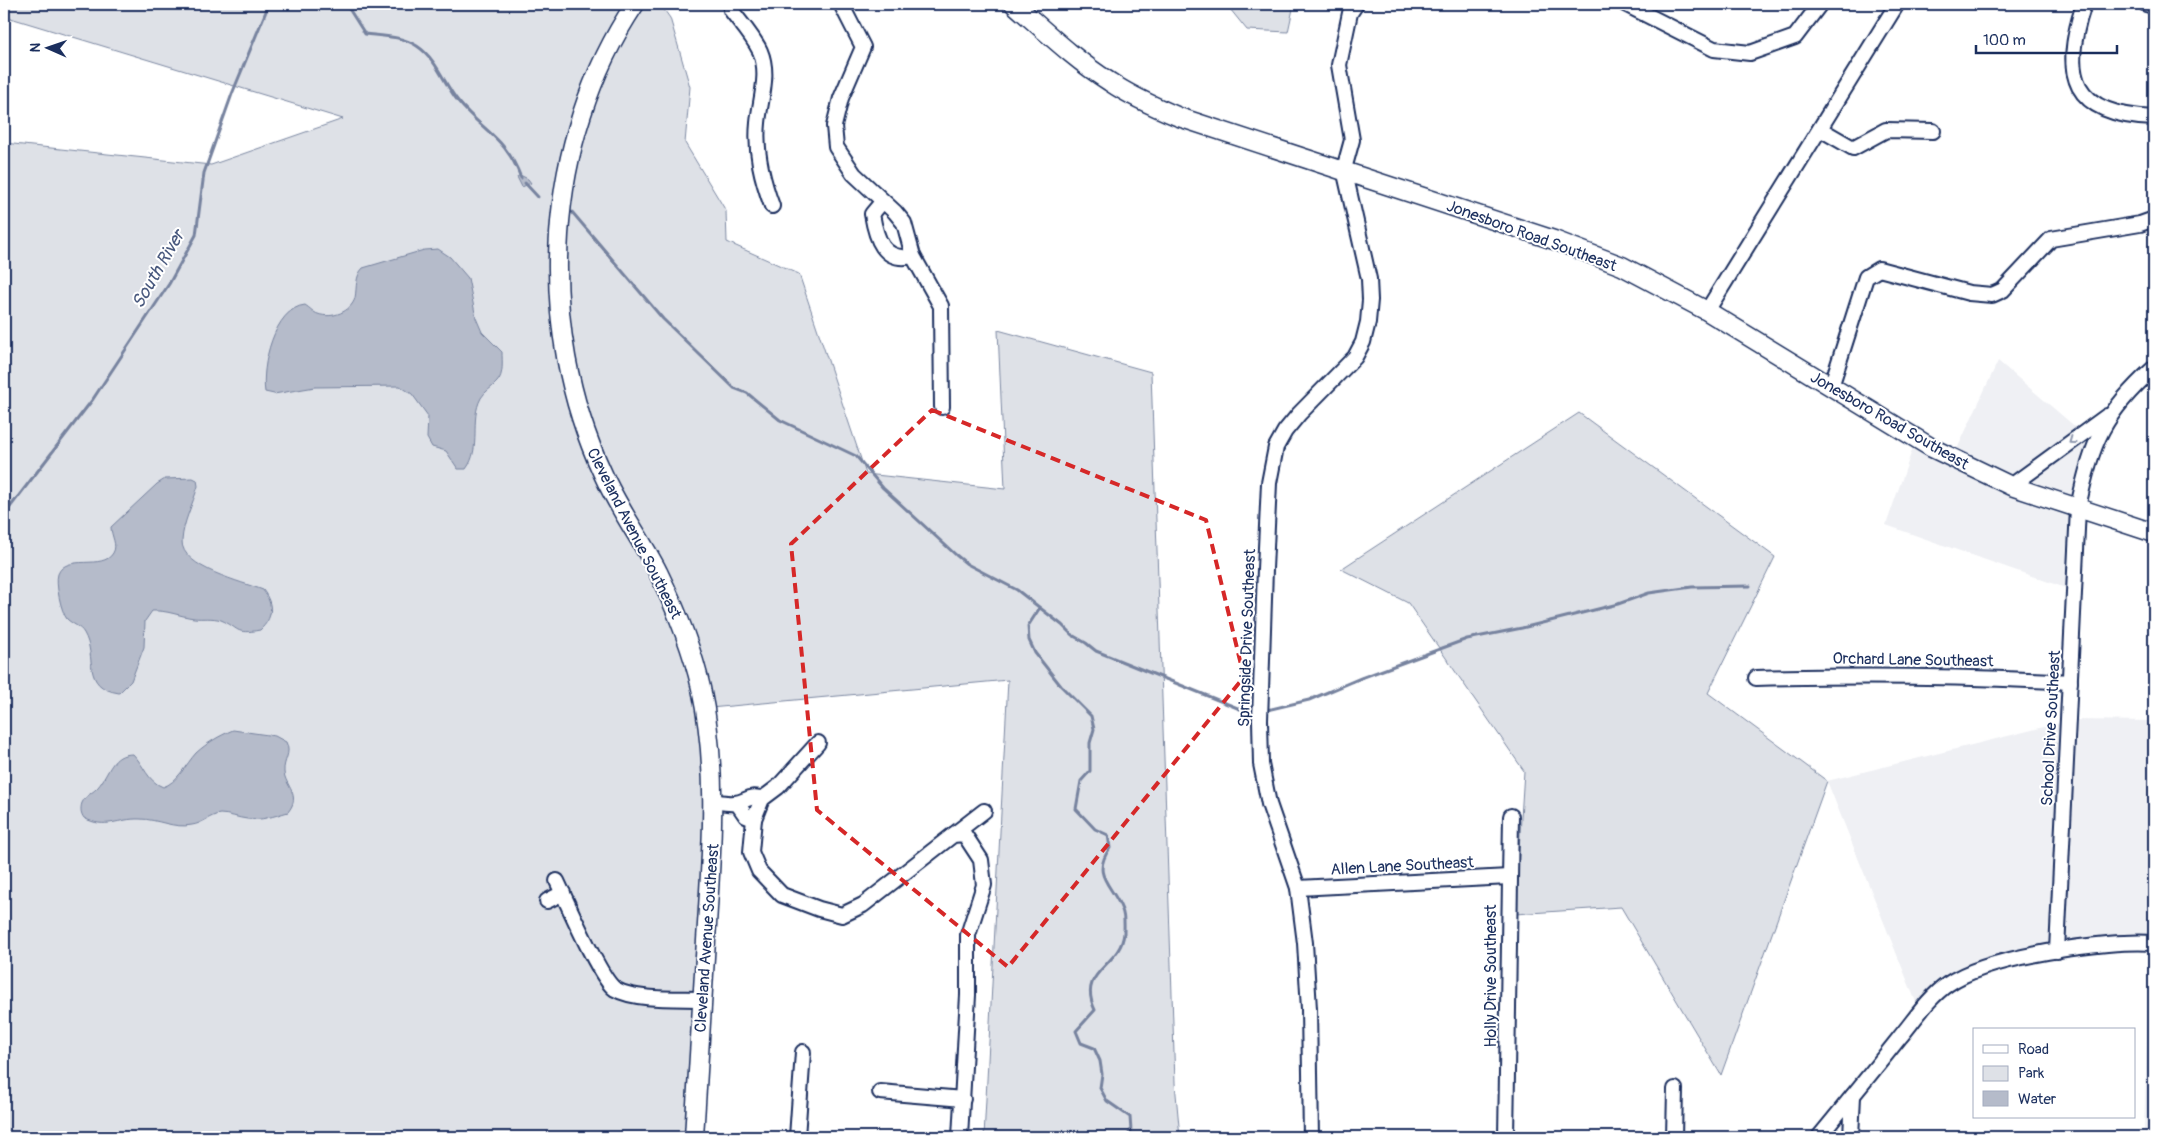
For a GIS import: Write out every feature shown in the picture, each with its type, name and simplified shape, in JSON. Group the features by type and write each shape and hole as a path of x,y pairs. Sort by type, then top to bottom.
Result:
{"main road":[{"name":"Cleveland Avenue Southeast","path":"635,4 618,30 595,77 577,127 566,174 559,228 560,318 566,360 589,442 607,483 657,571 681,625 701,688 712,759 714,801 694,1137"},
{"name":"Jonesboro Road Southeast","path":"1014,4 1079,60 1143,102 1179,117 1344,169 1560,242 1622,266 1707,312 1932,448 2011,486 2154,533"}],"street":[{"path":"731,4 731,10 760,52 763,94 758,124 758,154 764,183 772,206"},
{"path":"841,4 863,47 841,98 834,126 836,147 854,174 882,202 895,212 904,223 913,256 940,306 942,407"},
{"path":"1344,169 1352,140 1339,66 1350,13 1356,4"},
{"path":"1625,4 1714,49 1750,53 1795,38 1820,4"},
{"path":"1707,312 1897,4"},
{"path":"2084,4 2074,33 2072,55 2074,73 2080,89 2091,102 2107,112 2130,117 2154,118"},
{"path":"2146,4 2154,6"},
{"path":"1820,129 1853,148 1886,130 1933,131"},
{"name":"Springside Drive Southeast","path":"1311,1137 1309,1009 1305,943 1298,888 1270,804 1261,764 1260,720 1269,483 1272,459 1285,431 1355,357 1363,342 1366,329 1370,300 1368,279 1344,169"},
{"path":"882,202 872,214 876,238 890,253 903,258 913,256"},
{"path":"1831,387 1866,277 1879,269 1969,293 1992,295 2003,290 2051,239 2154,220"},
{"path":"2011,486 2112,412 2133,387 2154,368"},
{"name":"School Drive Southeast","path":"2057,951 2078,508 2090,460 2102,428 2112,412"},
{"name":"Orchard Lane Southeast","path":"1756,678 1863,675 1985,677 2070,682"},
{"path":"818,743 778,787 762,799 754,819 751,852 759,871 770,886 782,895 797,902 842,915 863,905 984,811"},
{"path":"714,801 736,803 744,798 755,796 762,799"},
{"path":"736,803 746,816 754,819"},
{"name":"Holly Drive Southeast","path":"1506,1137 1511,816"},
{"path":"953,835 964,834 981,860 984,885 968,935 960,1137"},
{"name":"Allen Lane Southeast","path":"1298,888 1509,877"},
{"path":"547,901 560,887 601,973 615,988 634,995 703,999"},
{"path":"1819,1137 1920,1013 1949,983 1987,966 2057,951 2102,943 2154,943"},
{"path":"797,1137 803,1052"},
{"path":"1674,1137 1675,1089"},
{"path":"880,1092 963,1099"},
{"path":"1851,1137 1853,1096"}],"highlighted area":[{"path":"932,410 1206,520 1244,677 1008,967 817,810 791,544"}],"shaded area":[{"path":"1998,361 2092,441 2077,592 1886,525 1916,439 1952,460"},
{"path":"2072,720 2154,721 2154,1135 2144,1131 2150,946 2081,944 1974,961 1920,1012 1827,781"}],"green space":[{"path":"4,4 660,4 670,18 690,87 685,143 726,211 727,242 799,274 866,474 1005,489 998,330 1151,372 1175,1083 1180,1137 984,1137 1008,680 710,708 698,1137 4,1137 4,143 211,165 343,119 4,16"},
{"path":"1226,4 1294,4 1288,32 1247,30"},
{"path":"1579,413 1775,557 1708,693 1827,781 1721,1075 1621,907 1515,914 1524,771 1408,603 1341,569"}],"water":[{"path":"520,175 531,183 522,187 517,177"},
{"path":"438,249 450,257 468,278 476,318 482,332 502,352 501,376 481,398 478,407 475,443 471,461 466,469 458,469 446,451 432,447 427,438 428,416 412,394 400,386 315,387 274,394 265,392 265,368 268,354 272,340 285,316 294,309 305,305 316,313 329,316 345,311 353,303 357,278 363,268 424,250"},
{"path":"193,478 197,480 198,486 184,527 182,541 184,551 191,559 215,573 263,590 270,606 268,621 260,630 246,632 238,630 218,619 194,618 163,611 152,611 145,621 144,647 131,681 119,693 107,690 94,678 88,642 84,633 67,619 65,615 58,590 58,574 62,568 69,564 101,561 108,558 113,553 115,547 111,527 157,484 165,479"},
{"path":"233,730 275,736 286,742 288,754 284,772 293,796 292,806 288,812 257,819 220,814 199,823 185,826 140,819 99,823 84,818 81,809 83,801 98,787 112,765 120,757 133,754 149,777 163,787 173,782 200,749"}],"waterway":[{"name":"South River","path":"4,515 93,399 169,284 196,235 204,173 232,94 269,4"},
{"path":"346,4 365,34 405,40 424,51 467,112 508,153 521,178"},
{"path":"525,183 538,197"},
{"path":"572,212 663,319 734,388 747,393 780,420 856,456 883,488 967,564 1017,590 1072,635 1096,651 1240,709 1257,711"},
{"path":"1263,711 1309,700 1361,678 1467,639 1522,628 1618,604 1649,593 1692,587 1750,586"},
{"path":"1039,609 1028,626 1029,640 1035,653 1061,686 1091,716 1094,729 1090,743 1090,771 1081,781 1076,809 1095,829 1108,835 1110,848 1104,858 1103,873 1122,910 1124,933 1116,954 1101,969 1091,986 1091,997 1095,1010 1076,1031 1081,1043 1094,1048 1100,1061 1102,1074 1100,1088 1107,1101 1130,1117 1131,1131 1126,1137"}]}
